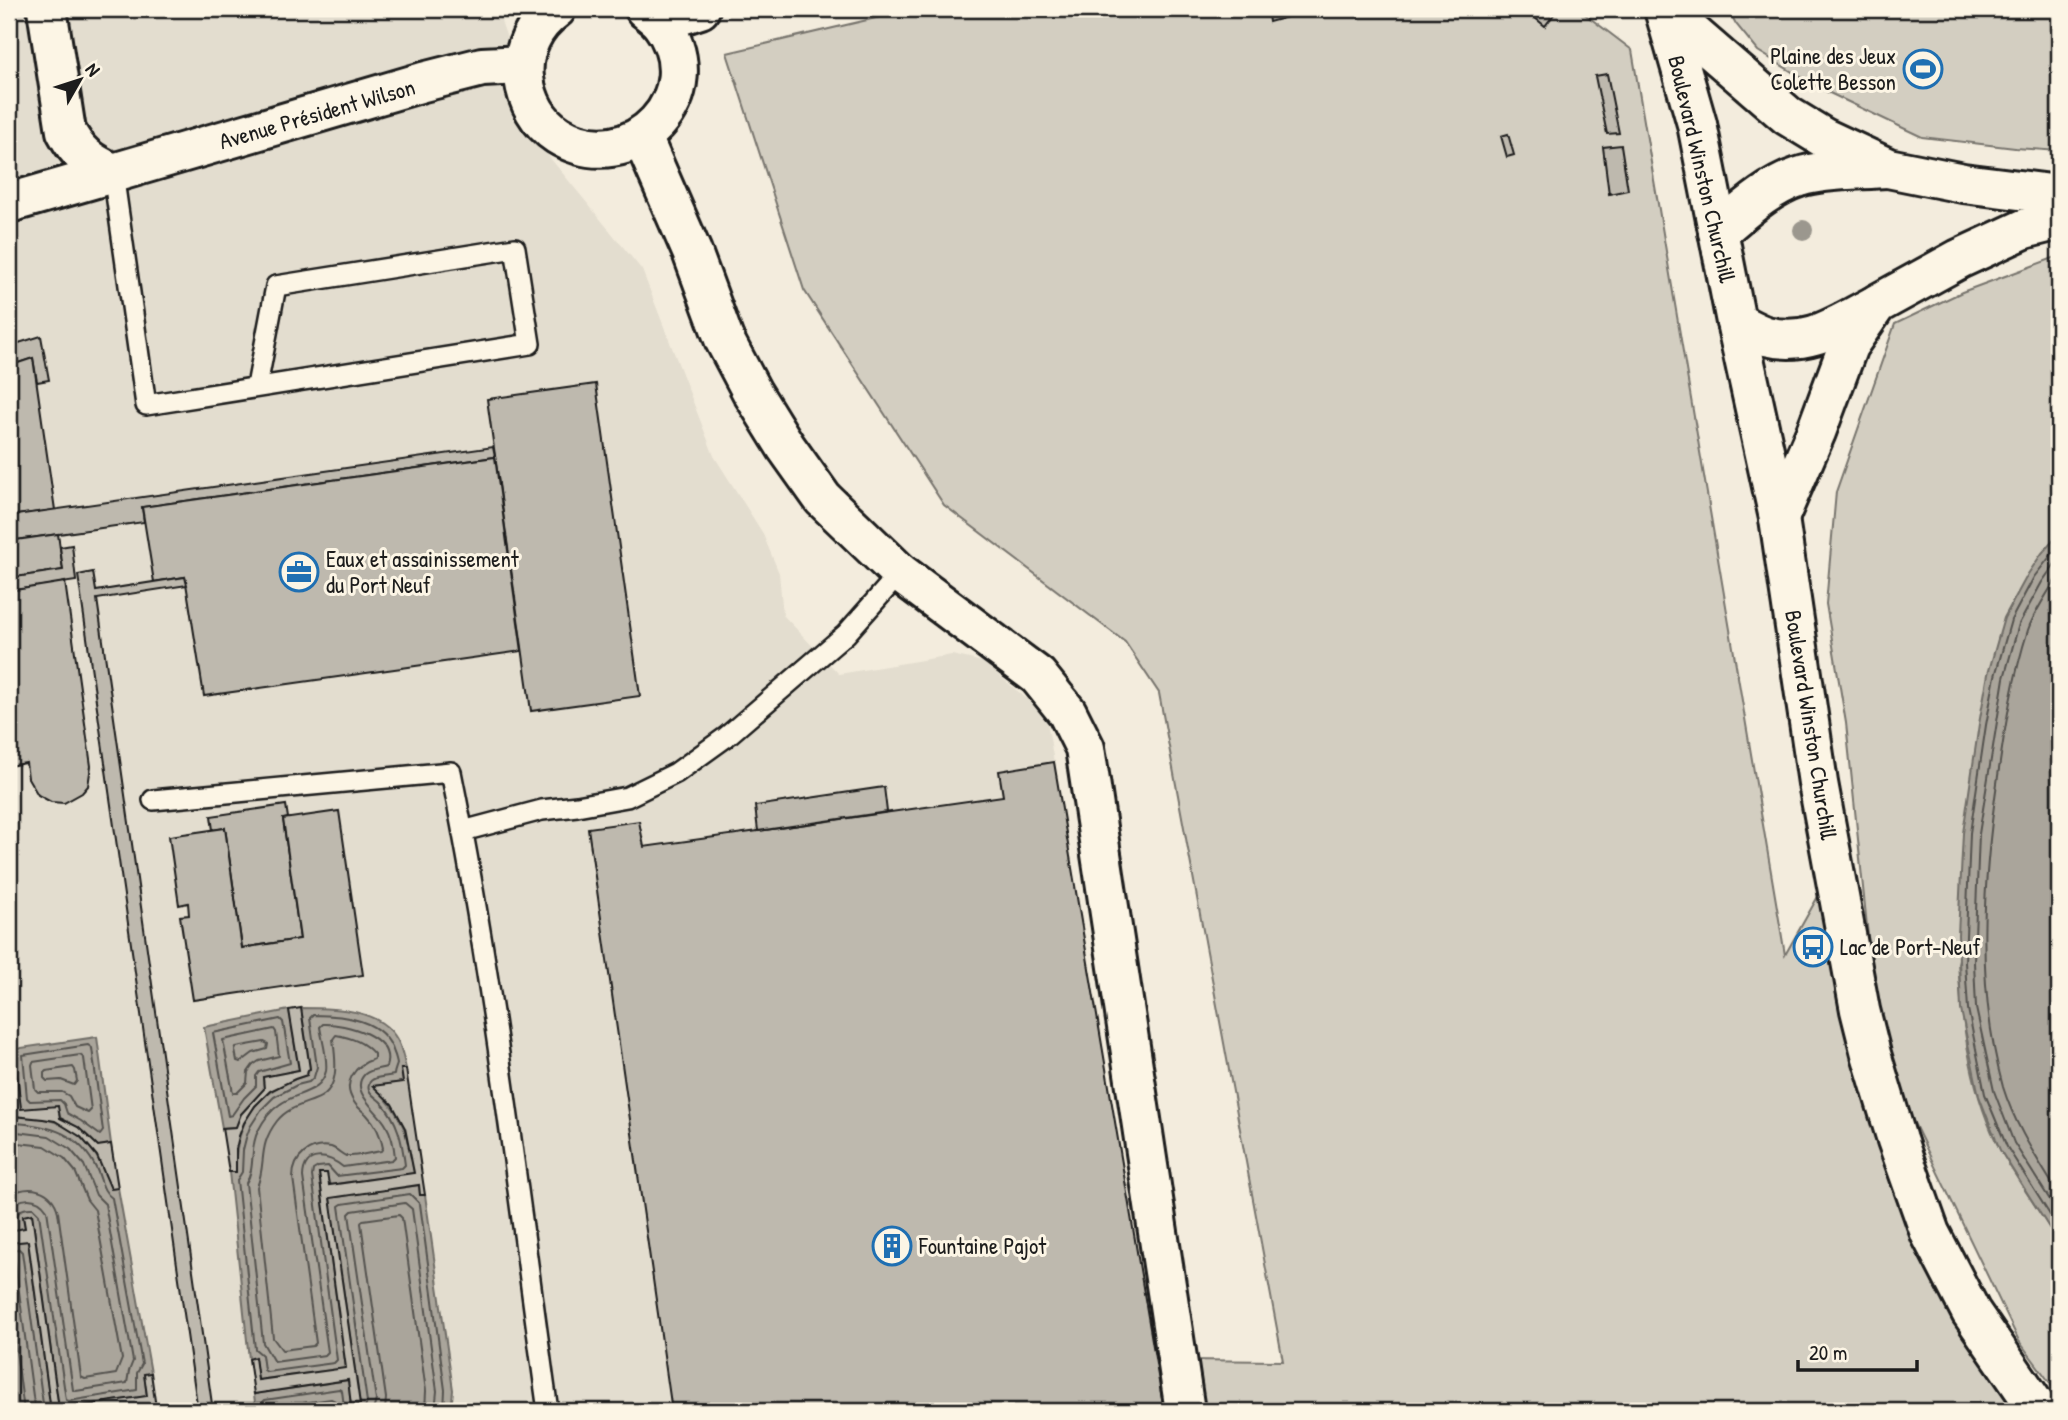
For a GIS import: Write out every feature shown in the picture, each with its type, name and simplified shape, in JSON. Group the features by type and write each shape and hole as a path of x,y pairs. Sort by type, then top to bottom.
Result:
{"street":[{"path":"47,9 66,131 72,143 91,163 113,173"},
{"path":"556,9 544,18 530,39 523,65 525,89 534,111 550,130 571,143 595,148 619,147 642,137 661,120 674,97 678,71 673,44 653,15 700,9"},
{"path":"1664,9 1788,116 1824,138 1888,168 1963,183 2059,195"},
{"name":"Boulevard Winston Churchill","path":"1664,9 1697,124 1736,322 1779,518 1818,783 1860,1010 1871,1054 1897,1140 1930,1233 1971,1312 2039,1411"},
{"name":"Avenue Président Wilson","path":"9,203 423,82 482,68 523,65"},
{"path":"642,137 692,252 724,339 752,392 822,499 900,573 1038,676 1067,712 1086,748 1185,1411"},
{"path":"1718,232 1768,193 1799,177 1836,171 1888,168"},
{"path":"1736,322 1764,335 1784,339 1812,337 1959,259 2024,229 2059,220"},
{"path":"1779,518 1816,432 1848,346 1877,304"}],"lane":[{"path":"113,173 146,405 530,344 515,247 275,286 257,386"},
{"path":"463,831 542,810 627,797 676,774 726,737 846,634 900,573"},
{"path":"153,800 451,772 492,1014 548,1411"}],"shaded area":[{"path":"9,9 497,9 546,153 642,270 714,456 762,532 779,573 783,615 839,674 952,655 983,662 1046,715 1164,1411 9,1411"},
{"path":"914,9 1578,9 1632,50 1785,955 1834,868 1897,1140 2039,1411 1191,1411 1183,1360 1283,1361 1159,693 1125,642 944,505 804,290 727,53"},
{"name":"Plaine des Jeux Colette Besson","path":"1728,9 2059,9 2059,151 1922,137 1817,87 1758,51 1736,24"},
{"path":"2059,256 2059,536 1958,963 1965,1035 1982,1107 2001,1151 2059,1240 2059,1395 2019,1341 1900,1094 1874,994 1846,723 1826,604 1836,492 1895,324 1962,292"}],"water":[{"path":"2059,534 2059,1240 2000,1150 1979,1096 1961,1010 1958,935 1963,833 1988,674 2004,618 2028,574"},
{"path":"301,1008 342,1010 369,1016 390,1030 398,1041 406,1069 401,1070 403,1082 374,1086 392,1106 403,1125 414,1173 329,1185 327,1173 319,1174 346,1368 258,1380 255,1358 249,1359 229,1172 235,1172 240,1137 252,1110 274,1089 307,1075 310,1068"},
{"path":"289,1010 299,1070 263,1077 264,1089 241,1114 236,1127 222,1128 204,1027"},
{"path":"97,1037 111,1144 98,1146 72,1124 21,1109 14,1049"},
{"path":"9,1111 13,1112 14,1116 52,1121 73,1131 97,1157 111,1189 118,1188 151,1373 144,1374 147,1396 59,1409 32,1214 23,1217 25,1228 9,1231"},
{"path":"419,1185 420,1195 425,1195 453,1390 451,1411 256,1411 254,1394 348,1380 351,1405 360,1404 330,1198"},
{"path":"28,1241 51,1411 9,1411 9,1243"}],"building":[{"path":"1289,9 1291,16 1269,22 1268,15"},
{"path":"1532,9 1558,9 1545,26 1529,13"},
{"path":"1607,74 1619,133 1607,134 1595,76"},
{"path":"1508,134 1514,155 1507,157 1501,136"},
{"path":"1621,145 1628,190 1609,194 1603,147"},
{"path":"41,336 49,380 37,382 33,358 9,366 9,346"},
{"path":"33,358 55,510 9,516 9,366"},
{"path":"596,384 640,696 531,711 487,399"},
{"path":"493,447 495,457 142,507 144,522 9,541 9,516"},
{"path":"495,457 522,651 204,696 185,577 154,582 142,507"},
{"path":"58,534 63,570 9,578 9,541"},
{"path":"72,545 76,581 9,591 9,578 63,570 60,547"},
{"path":"93,572 96,591 185,577 187,585 97,599 213,1411 198,1411 78,575"},
{"path":"65,582 91,766 88,786 82,793 64,803 51,802 38,795 28,778 26,763 9,766 9,591"},
{"name":"Fountaine Pajot","path":"1054,762 1164,1411 672,1411 588,828 639,821 644,847 758,831 1003,796 999,771"},
{"path":"884,787 887,812 758,831 755,806"},
{"path":"286,805 288,818 283,819 300,939 242,948 225,828 213,830 211,816"},
{"path":"339,811 363,975 193,1000 180,916 189,915 188,903 179,905 169,836 225,828 242,948 300,939 283,819"},
{"path":"301,1008 310,1069 307,1075 270,1091 255,1106 239,1136 236,1172 229,1172 222,1128 236,1127 241,1114 264,1089 263,1077 299,1070 289,1010"},
{"path":"14,1049 21,1109 58,1106 60,1118 78,1127 98,1146 111,1144 118,1188 111,1189 97,1156 81,1137 55,1121 14,1116 13,1112 9,1112 9,1050"},
{"path":"401,1069 406,1069 425,1195 420,1195 419,1185 330,1198 360,1404 351,1405 348,1380 254,1394 249,1359 255,1357 258,1380 346,1368 319,1173 327,1173 329,1185 414,1173 405,1128 392,1104 373,1086 403,1082"},
{"path":"32,1214 59,1409 147,1396 144,1374 151,1373 156,1408 134,1411 51,1411 28,1241 9,1243 9,1231 25,1228 23,1216"}],"place":[{"name":"Plaine des Jeux Colette Besson","path":"1923,69"},
{"name":"Eaux et assainissement du Port Neuf","path":"299,572"},
{"name":"Lac de Port-Neuf","path":"1813,947"},
{"name":"Fountaine Pajot","path":"892,1246"}]}
